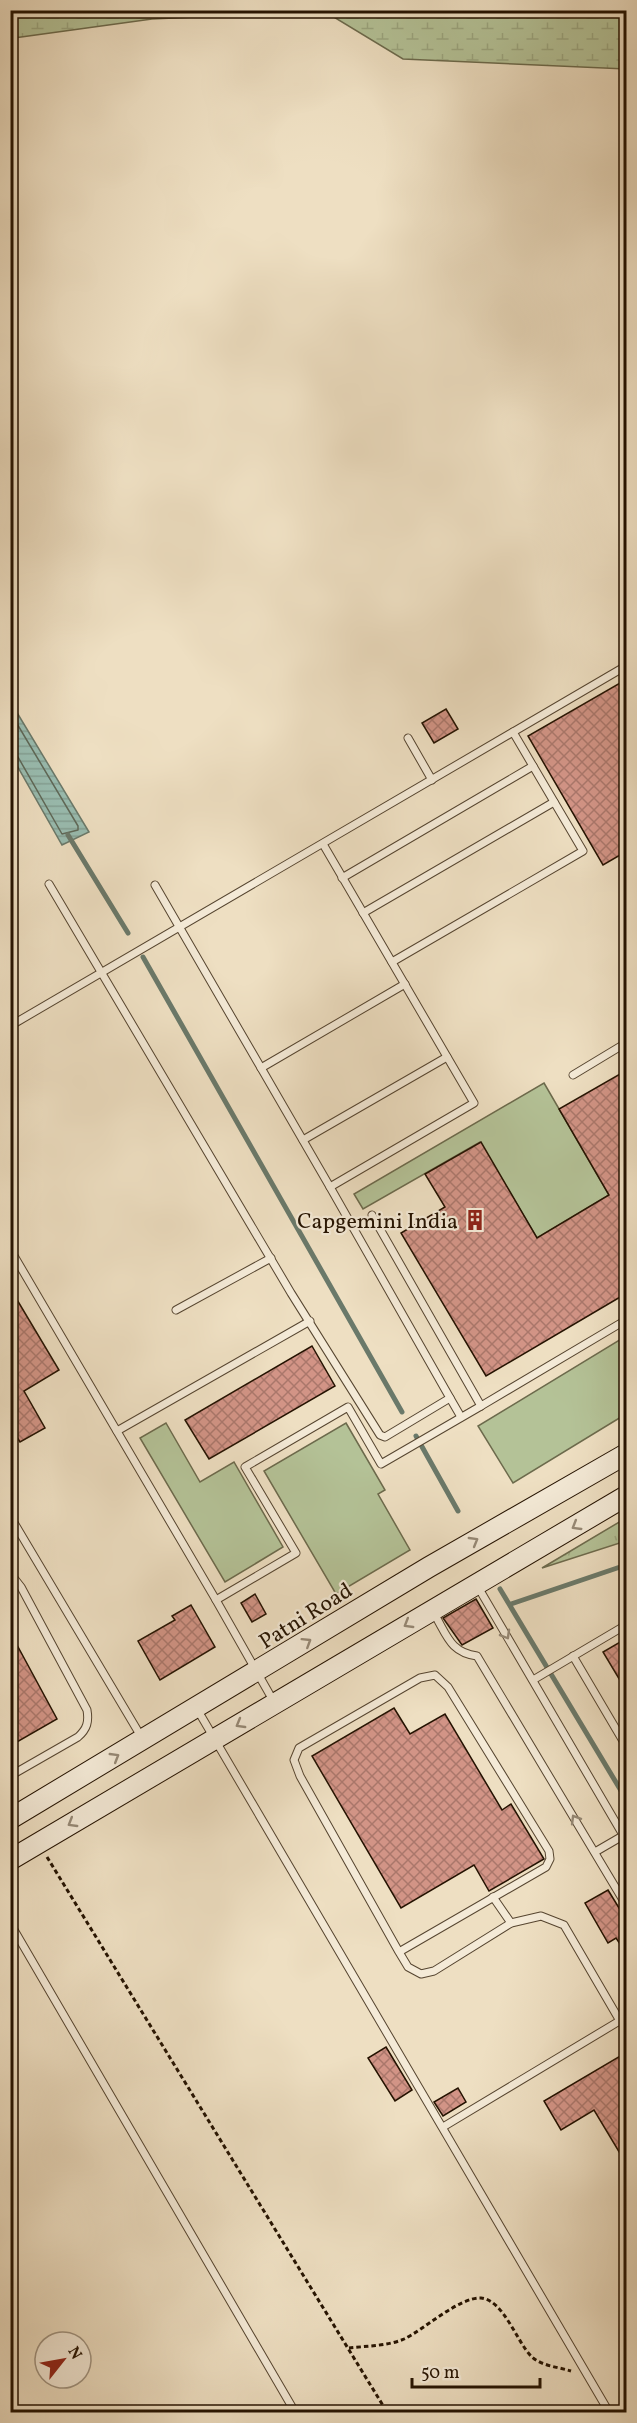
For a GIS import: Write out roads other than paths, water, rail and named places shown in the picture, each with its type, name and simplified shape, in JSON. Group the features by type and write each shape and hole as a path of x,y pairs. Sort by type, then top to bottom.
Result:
{"main road":[{"name":"Patni Road","path":"10,1820 257,1673 429,1567 627,1454"},
{"path":"10,1860 627,1496"}],"lane":[{"path":"10,1026 627,666"},
{"path":"392,962 583,851 513,732"},
{"path":"408,738 432,780"},
{"path":"342,878 533,766"},
{"path":"363,913 554,802"},
{"path":"323,844 474,1103 330,1187"},
{"path":"49,884 271,1258 380,1435 385,1437 393,1433 450,1398"},
{"path":"154,885 461,1417"},
{"path":"261,1068 405,984"},
{"path":"573,1075 627,1043"},
{"path":"303,1140 447,1057"},
{"path":"372,1215 481,1406"},
{"path":"10,1249 275,1704"},
{"path":"176,1310 271,1258"},
{"path":"216,1600 296,1554 245,1467 348,1407 381,1464 627,1320"},
{"path":"117,1431 310,1321"},
{"path":"10,1516 144,1740"},
{"path":"10,1573 21,1587 87,1710 89,1720 85,1731 78,1737 10,1776"},
{"path":"476,1585 626,1837 595,1852"},
{"path":"432,1610 453,1646 462,1654 477,1656 627,1905"},
{"path":"533,1680 627,1625"},
{"path":"573,1656 627,1746"},
{"path":"399,1952 546,1867 550,1859 549,1851 448,1687 435,1675 420,1678 299,1748 294,1760 300,1776 399,1952 408,1967 421,1974 434,1971 511,1923 541,1916 564,1925 623,2019 442,2127"},
{"path":"197,1709 609,2412"},
{"path":"493,1897 511,1923"},
{"path":"10,1923 296,2412"}],"water":[{"path":"10,701 89,832 62,845 11,755"}],"waterway":[{"path":"68,835 128,933"},
{"path":"143,957 402,1412"},
{"path":"416,1436 458,1511"},
{"path":"511,1604 626,1565"},
{"path":"500,1589 626,1799"}],"place":[{"name":"Capgemini India","path":"475,1220"}]}
